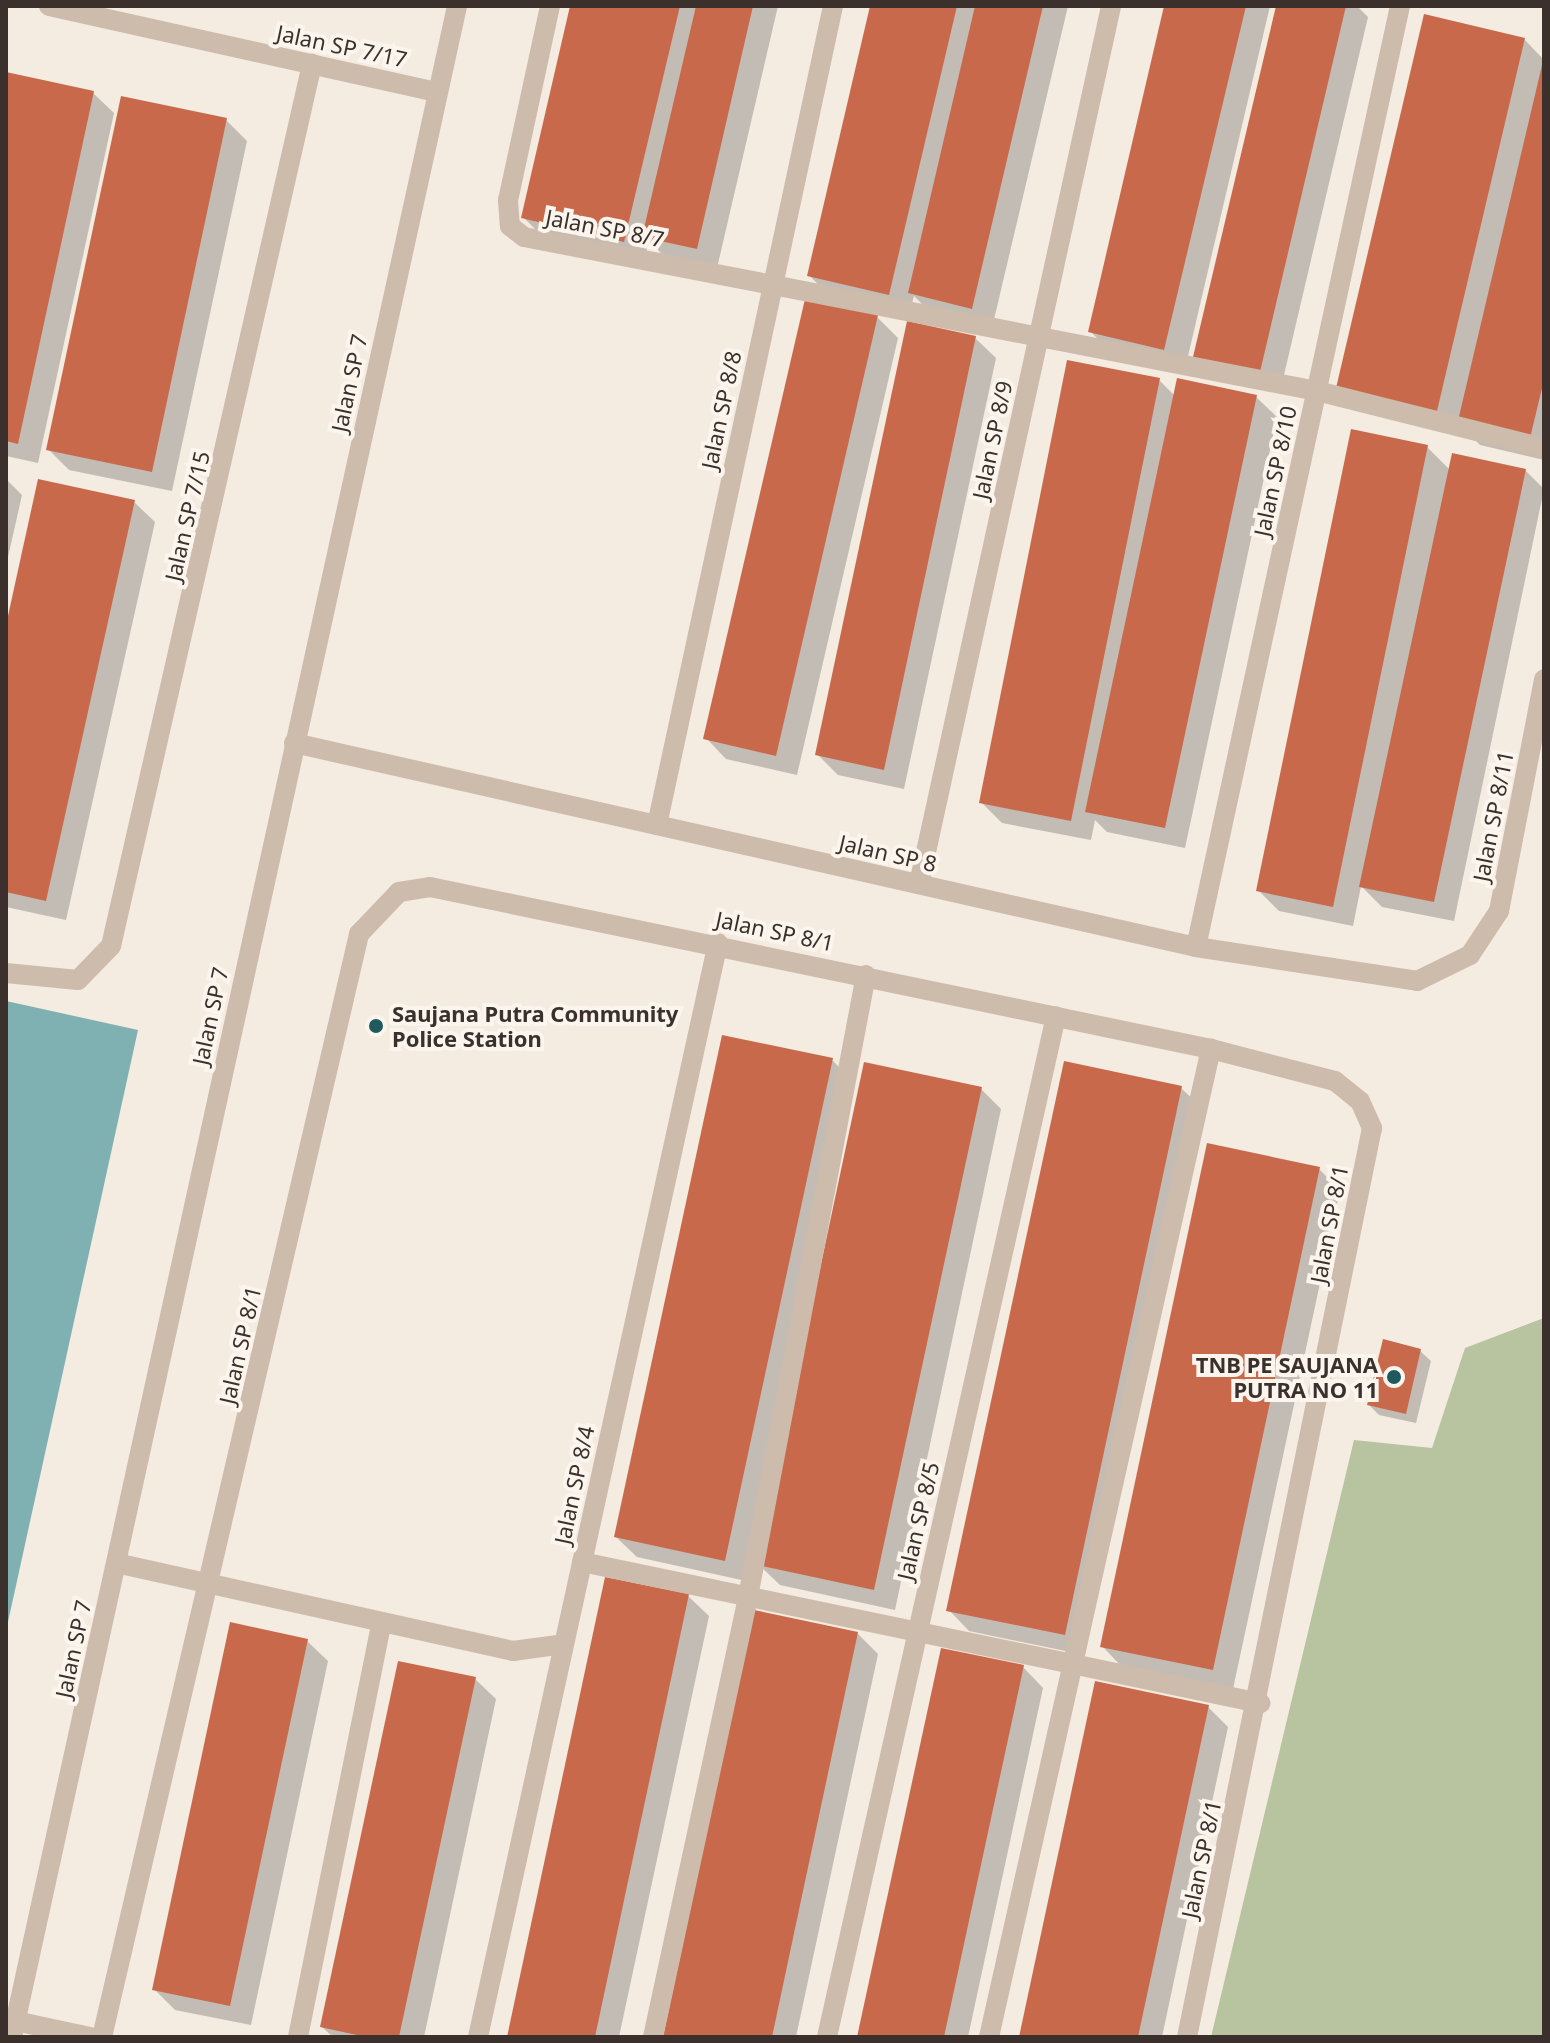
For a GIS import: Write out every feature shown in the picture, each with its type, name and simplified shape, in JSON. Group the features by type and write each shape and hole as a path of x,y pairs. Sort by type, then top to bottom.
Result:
{"street":[{"name":"Jalan SP 7/17","path":"49,6 438,92"},
{"name":"Jalan SP 7","path":"11,2026 116,1563 457,6"},
{"name":"Jalan SP 8/7","path":"550,6 508,200 510,226 524,237 1317,391 1544,448"},
{"name":"Jalan SP 8/8","path":"657,825 833,6"},
{"name":"Jalan SP 8/9","path":"919,884 1111,6"},
{"name":"Jalan SP 8/10","path":"1196,947 1400,6"},
{"name":"Jalan SP 7/15","path":"6,973 55,983 92,971 111,946 312,64"},
{"name":"Jalan SP 8/11","path":"1470,955 1499,911 1544,679"},
{"name":"Jalan SP 8","path":"294,743 1196,947 1417,981 1470,955"},
{"name":"Jalan SP 8/1","path":"102,2037 359,934 378,908 399,892 457,888 1211,1049 1335,1081 1360,1101 1372,1128 1260,1703 1187,2037"},
{"name":"Jalan SP 8/4","path":"478,2037 718,943"},
{"path":"653,2037 748,1597 866,975"},
{"name":"Jalan SP 8/5","path":"827,2037 1056,1016"},
{"path":"989,2037 1211,1049"},
{"path":"582,1562 1260,1703"},
{"path":"116,1563 513,1651 564,1644"},
{"path":"298,2037 382,1622"},
{"path":"11,2026 90,2037"}],"green space":[{"path":"1544,1318 1544,2037 1211,2037 1354,1440 1432,1448 1465,1348"}],"water":[{"path":"6,1001 138,1030 6,1631"}],"building":[{"path":"570,6 680,6 624,242 521,218"},
{"path":"696,6 753,6 697,249 642,237"},
{"path":"870,6 957,6 889,295 807,276"},
{"path":"975,6 1043,6 972,309 908,293"},
{"path":"1164,6 1246,6 1164,350 1088,332"},
{"path":"1276,6 1346,6 1260,372 1193,357"},
{"path":"1424,14 1525,38 1437,411 1336,388"},
{"path":"1543,61 1544,380 1529,442 1457,425"},
{"path":"6,72 94,91 18,444 6,441"},
{"path":"121,96 227,118 152,472 46,450"},
{"path":"805,299 878,315 776,756 703,739"},
{"path":"907,321 976,336 884,770 815,755"},
{"path":"1067,360 1160,378 1071,821 979,803"},
{"path":"1177,378 1257,395 1165,828 1085,812"},
{"path":"1351,429 1428,445 1333,907 1256,891"},
{"path":"1452,453 1526,469 1434,902 1359,887"},
{"path":"38,479 135,500 46,901 6,892 6,625"},
{"path":"722,1035 833,1058 725,1561 614,1537"},
{"path":"1064,1061 1182,1086 1065,1635 946,1611"},
{"path":"864,1062 982,1087 874,1590 757,1565"},
{"path":"1207,1143 1320,1167 1213,1670 1100,1647"},
{"name":"TNB PE SAUJANA PUTRA NO 11","path":"1383,1339 1421,1349 1406,1414 1367,1405"},
{"path":"605,1577 689,1594 595,2037 507,2037"},
{"path":"754,1610 858,1632 772,2037 663,2037"},
{"path":"230,1622 308,1639 230,2006 152,1990"},
{"path":"941,1648 1024,1665 944,2037 857,2037"},
{"path":"398,1661 476,1677 399,2037 366,2037 320,2027"},
{"path":"1095,1681 1209,1705 1138,2037 1019,2037"}],"place":[{"name":"Saujana Putra Community Police Station","path":"376,1026"},
{"name":"TNB PE SAUJANA PUTRA NO 11","path":"1394,1377"}]}
